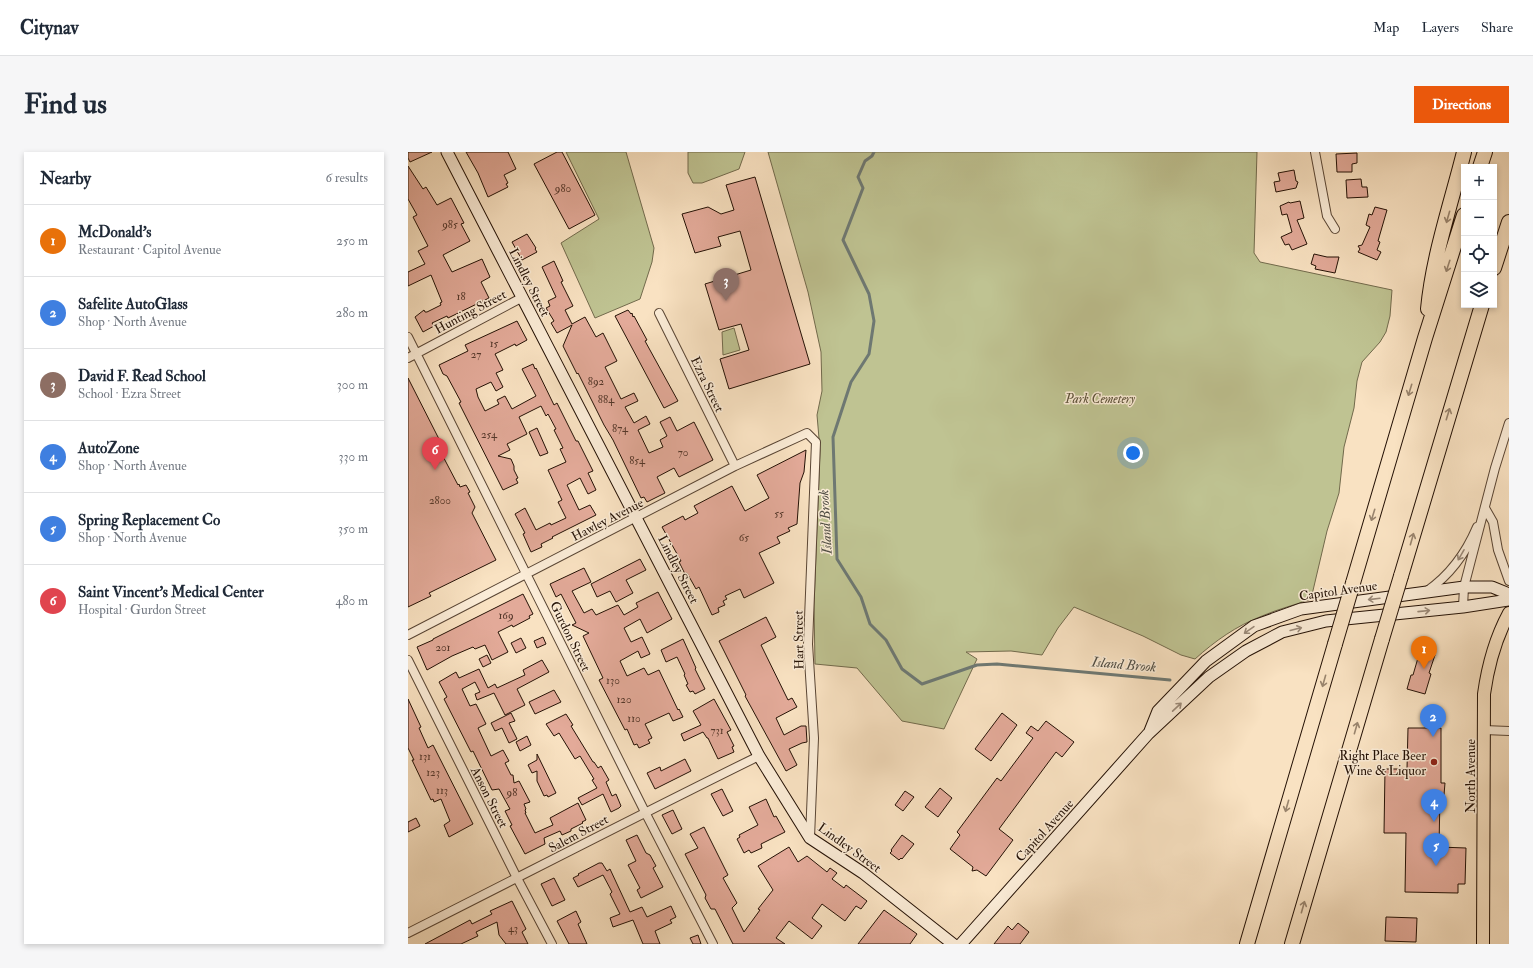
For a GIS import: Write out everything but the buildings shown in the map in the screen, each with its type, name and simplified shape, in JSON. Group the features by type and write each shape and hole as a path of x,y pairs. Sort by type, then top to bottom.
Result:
{"highway":[{"path":"1425,338 1432,274 1464,152"},
{"path":"1481,164 1485,152"},
{"path":"1497,259 1509,222"},
{"path":"1247,944 1425,338 1461,224"},
{"path":"1292,944 1400,576 1481,308"}],"main road":[{"name":"Lindley Street","path":"447,152 759,756 810,838 863,873 953,944"},
{"name":"Capitol Avenue","path":"1148,734 1158,711 1206,661 1254,626 1301,609 1464,587 1492,587 1509,594"},
{"name":"Capitol Avenue","path":"961,944 1148,734 1209,677 1246,651 1282,632 1326,621 1509,600"},
{"name":"North Avenue","path":"1483,944 1484,694 1493,648 1509,613"}],"street":[{"path":"1315,152 1327,216 1335,229"},
{"name":"Hunting Street","path":"408,358 522,297"},
{"name":"Ezra Street","path":"659,313 735,466"},
{"name":"Gurdon Street","path":"408,338 645,812 713,944"},
{"path":"1463,606 1464,587 1486,508 1495,468 1509,422"},
{"name":"Hawley Avenue","path":"408,635 637,518 735,466 807,433 816,442"},
{"name":"Hart Street","path":"810,838 814,738 808,644 816,442"},
{"path":"1486,508 1493,522 1498,550 1509,581"},
{"path":"1425,593 1438,584 1456,564 1486,508"},
{"name":"Anson Street","path":"408,660 517,878 552,944"},
{"path":"1484,730 1509,731"},
{"name":"Salem Street","path":"408,933 645,812 759,756"}],"green space":[{"path":"566,152 626,152 654,248 652,262 640,299 595,318 561,243 599,219"},
{"path":"688,152 745,152 739,169 702,183 693,183 688,173"},
{"name":"Park Cemetery","path":"768,152 1257,152 1254,253 1260,262 1392,290 1390,316 1386,332 1380,342 1362,362 1357,381 1354,408 1344,447 1339,493 1327,531 1311,599 1243,624 1218,640 1195,659 1181,655 1143,636 1074,607 1058,628 1042,655 1011,651 966,652 977,659 944,729 902,721 857,668 815,664 814,606 820,450 817,415 822,391 821,352 808,292"},
{"path":"734,328 740,350 723,355 722,332"}],"waterway":[{"name":"Island Brook","path":"874,152 872,156 865,161 858,177 863,188 843,240 869,294 874,321 869,354 851,382 833,437 837,559 861,597 870,624 886,640 902,669 922,684 977,665 997,664 1170,680"}],"place":[{"name":"David F. Read School","path":"726,301"},
{"name":"Saint Vincent's Medical Center","path":"435,470"},
{"name":"McDonald's","path":"1424,669"},
{"name":"Safelite AutoGlass","path":"1433,737"},
{"name":"Right Place Beer Wine & Liquor","path":"1434,762"},
{"name":"AutoZone","path":"1434,822"},
{"name":"Spring Replacement Co","path":"1436,866"}]}
